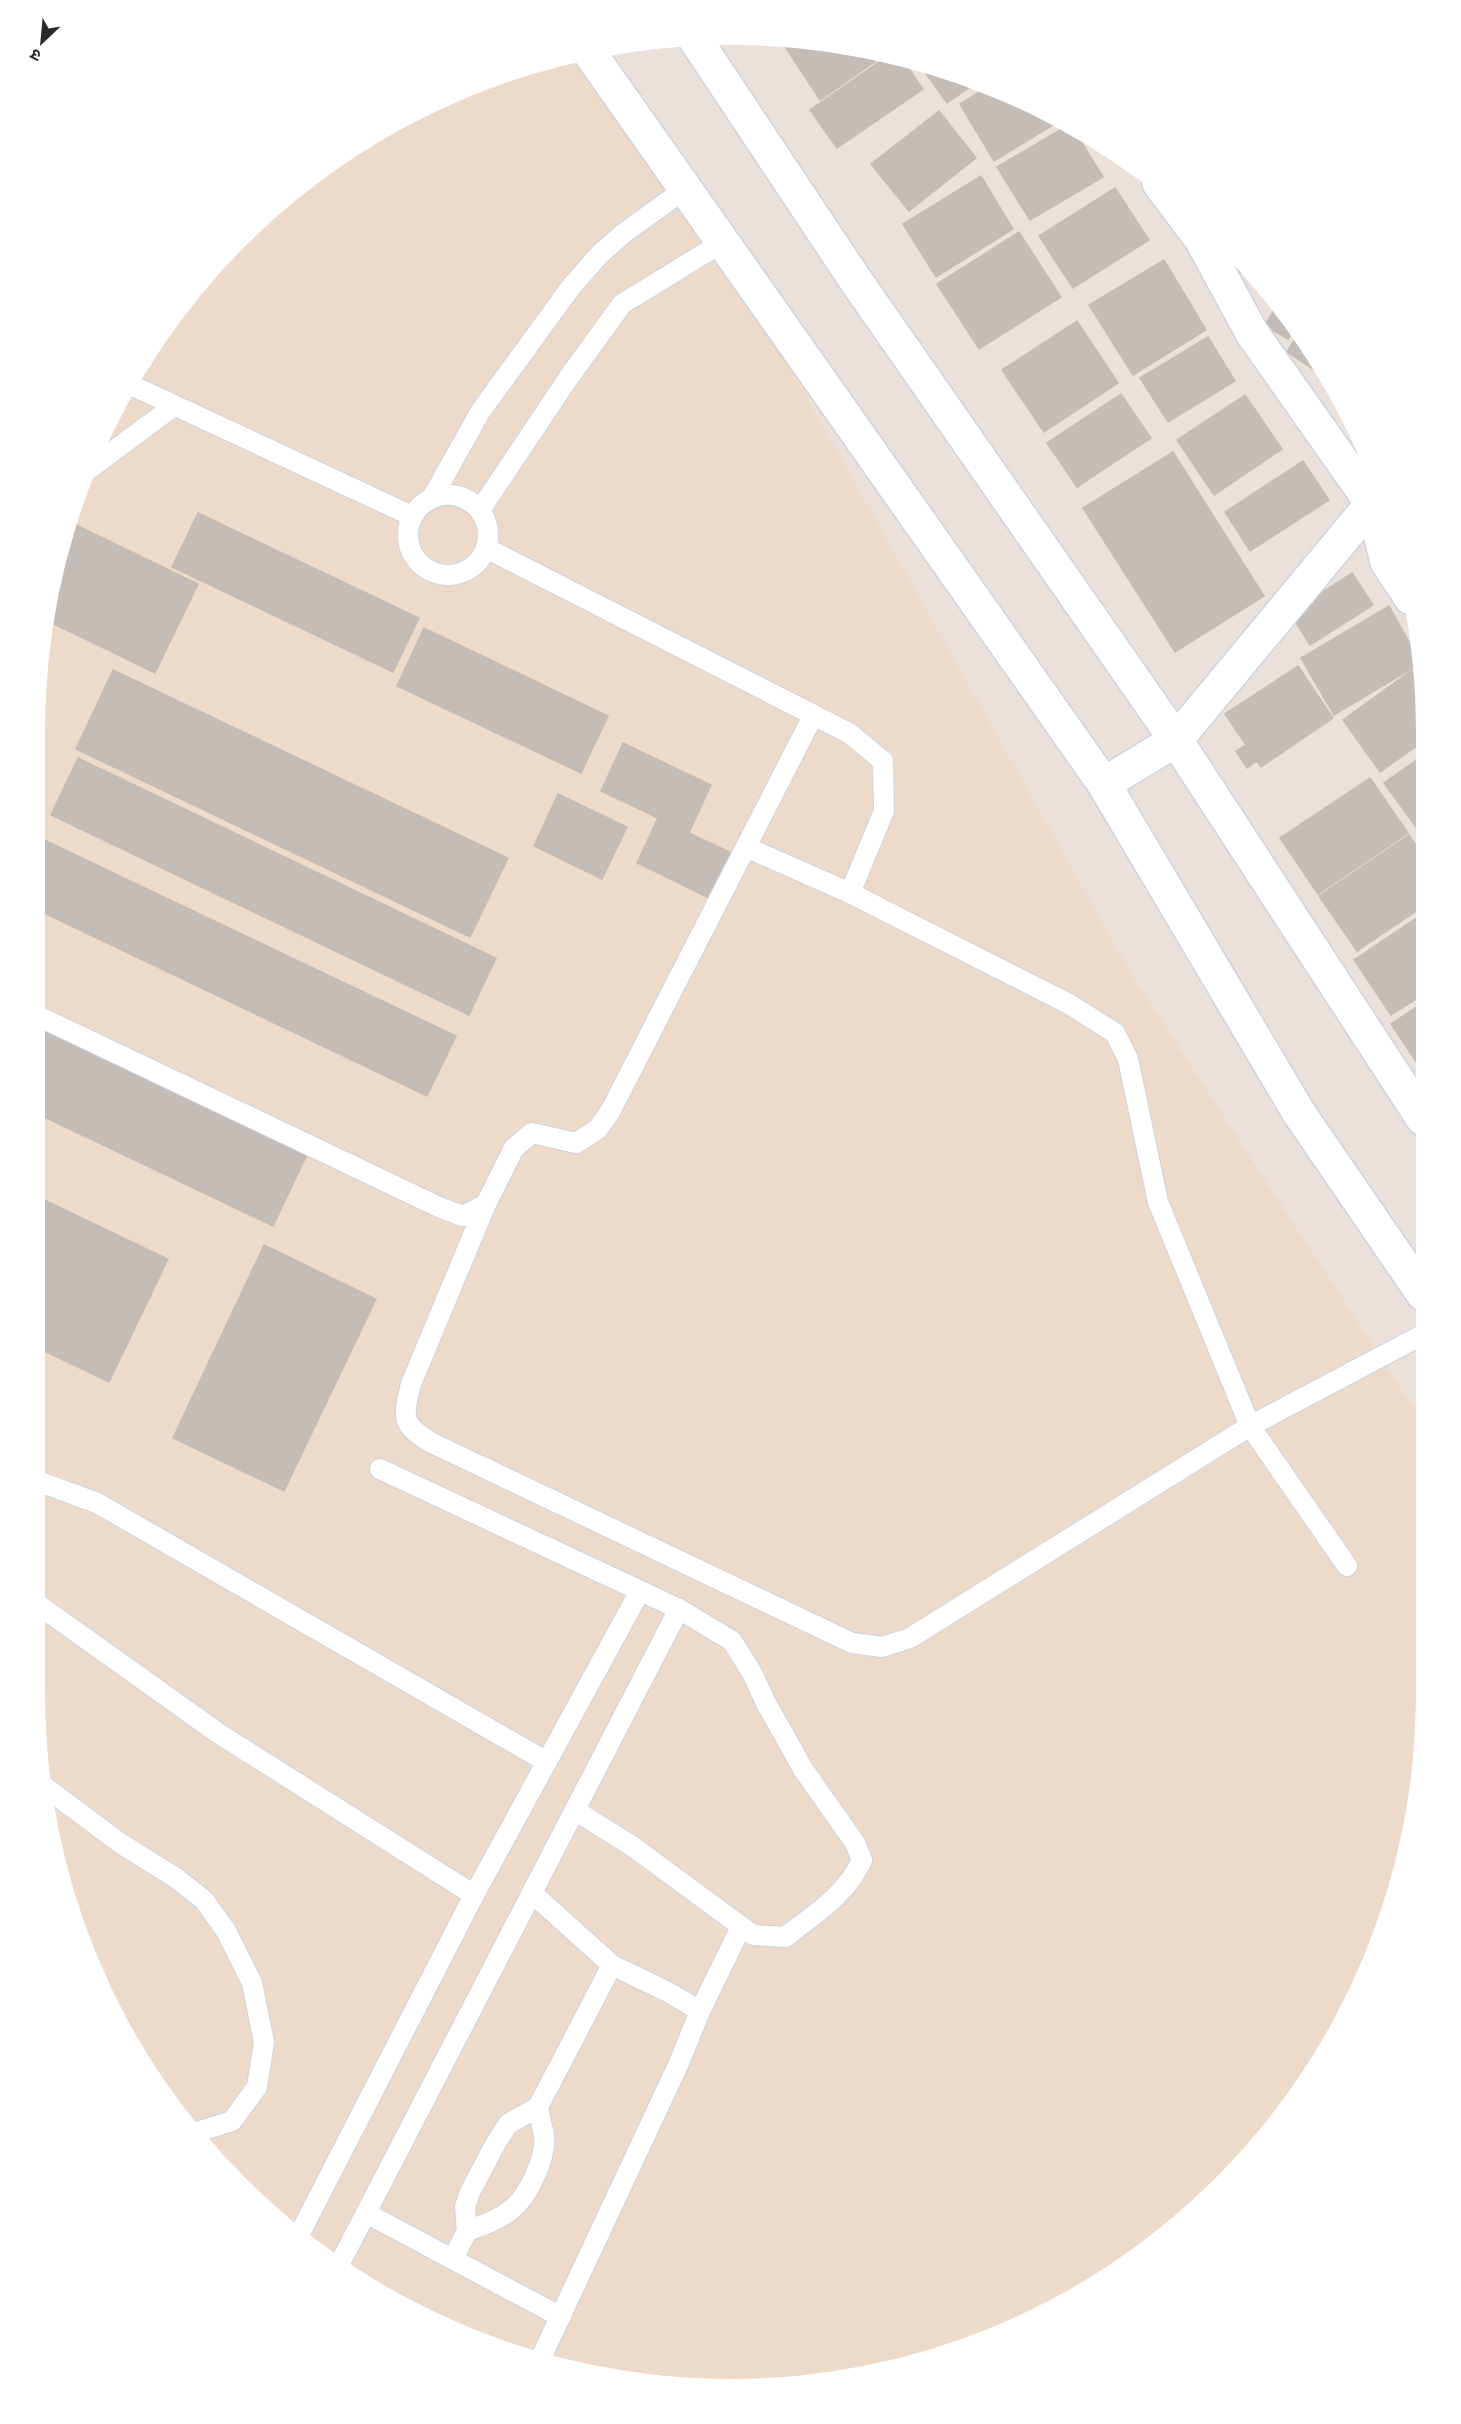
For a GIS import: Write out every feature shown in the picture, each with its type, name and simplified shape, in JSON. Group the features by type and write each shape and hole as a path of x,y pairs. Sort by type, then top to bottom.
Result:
{"street":[{"path":"699,46 854,278 1176,740 1416,1108"},
{"path":"594,59 1104,784 1299,1113 1416,1284"},
{"path":"1205,237 1252,333 1376,500 1387,562 1399,580"},
{"path":"1104,784 1176,740 1376,500"}],"lane":[{"path":"432,498 480,412 571,287 600,254 624,232 685,189"},
{"path":"480,510 569,377 622,304 723,242"},
{"path":"137,388 412,516"},
{"path":"100,461 174,406"},
{"path":"446,495 459,496 480,510 486,522 488,535 486,548 480,559 460,574 447,576 434,573 422,566 413,555 408,543 408,529 412,516 420,505 432,498 446,495"},
{"path":"486,548 849,733 883,761 884,811 850,892"},
{"path":"813,716 611,1110 598,1129 576,1143 532,1133 514,1148 486,1204 411,1384 404,1412 413,1432 852,1643 882,1647 910,1638 1250,1426 1416,1338"},
{"path":"746,847 850,892 1069,1004 1115,1033 1128,1059 1158,1202 1250,1426 1347,1566"},
{"path":"45,1019 441,1208 463,1216 486,1204"},
{"path":"380,1469 680,1609 732,1641 752,1673 802,1768 855,1843 862,1860 843,1891 785,1937 753,1935 632,1846 576,1811"},
{"path":"45,1484 97,1503 547,1762"},
{"path":"302,2228 474,1895 640,1591"},
{"path":"343,2258 680,1609"},
{"path":"45,1610 218,1733 474,1895"},
{"path":"53,1793 120,1843 176,1878 204,1900 226,1931 252,1983 264,2042 257,2087 232,2121 203,2130"},
{"path":"532,1893 612,1965 700,2010"},
{"path":"543,2353 680,2063 700,2010 741,1927"},
{"path":"453,2259 467,2231 465,2207 475,2182 496,2143 508,2124 538,2107 612,1965"},
{"path":"467,2231 496,2220 515,2207 535,2176 542,2156 544,2136 538,2107"},
{"path":"366,2213 561,2317"}],"shaded area":[{"path":"586,60 776,343 1133,977 1416,1412 1416,1694 1415,1738 1410,1783 1393,1871 1380,1914 1364,1956 1324,2036 1274,2111 1246,2145 1182,2209 1148,2237 1073,2287 1034,2308 951,2343 908,2356 864,2366 775,2378 686,2378 641,2373 553,2356 510,2343 468,2327 388,2287 313,2237 279,2209 215,2145 161,2074 116,1997 81,1914 68,1871 51,1783 46,1738 45,1694 46,686 58,597 81,510 97,468 137,388 187,313 215,279 279,215 313,187 388,137 468,97 510,81"}],"building":[{"path":"785,47 876,61 820,100"},
{"path":"880,62 909,68 923,89 837,148 810,110"},
{"path":"926,73 969,88 947,103"},
{"path":"979,92 1052,126 994,161 960,104"},
{"path":"939,111 976,158 909,211 871,164"},
{"path":"1060,130 1082,143 1103,177 1030,220 997,167"},
{"path":"981,176 1013,229 936,277 903,224"},
{"path":"1115,188 1149,240 1073,288 1039,236"},
{"path":"1019,232 1061,297 979,349 937,284"},
{"path":"1227,258 1238,271 1224,263"},
{"path":"1164,260 1206,330 1133,375 1089,305"},
{"path":"1273,312 1290,336 1288,339 1265,326"},
{"path":"1077,321 1118,383 1044,432 1002,370"},
{"path":"1208,337 1235,381 1168,422 1140,378"},
{"path":"1294,341 1311,368 1287,352"},
{"path":"1121,394 1151,438 1077,487 1047,443"},
{"path":"1245,395 1282,449 1214,495 1177,440"},
{"path":"1173,452 1264,596 1175,652 1083,508"},
{"path":"1303,461 1329,500 1250,551 1225,512"},
{"path":"198,513 419,618 393,672 172,567"},
{"path":"76,525 198,584 155,673 54,624 68,553"},
{"path":"1352,573 1373,605 1310,645 1290,613"},
{"path":"1389,606 1410,644 1413,668 1334,715 1301,658"},
{"path":"424,628 608,716 581,773 397,686"},
{"path":"1298,666 1333,718 1261,767 1257,761 1247,768 1236,751 1246,745 1225,714"},
{"path":"113,670 508,858 470,937 76,749"},
{"path":"1412,670 1413,672 1416,746 1380,772 1343,720"},
{"path":"623,743 711,785 689,833 732,853 711,899 637,863 658,818 601,791"},
{"path":"78,758 496,958 469,1015 51,815"},
{"path":"1416,760 1416,827 1384,783"},
{"path":"1370,778 1408,833 1318,894 1280,838"},
{"path":"558,794 627,827 602,879 534,846"},
{"path":"1409,835 1416,845 1416,911 1357,951 1319,896"},
{"path":"45,840 456,1036 427,1096 45,913"},
{"path":"1416,918 1416,999 1391,1015 1354,960"},
{"path":"1416,1007 1416,1062 1391,1024"},
{"path":"49,1023 310,1148 273,1226 45,1117 45,1031"},
{"path":"45,1200 168,1259 109,1382 45,1351"},
{"path":"264,1245 376,1299 284,1491 173,1438"}]}
